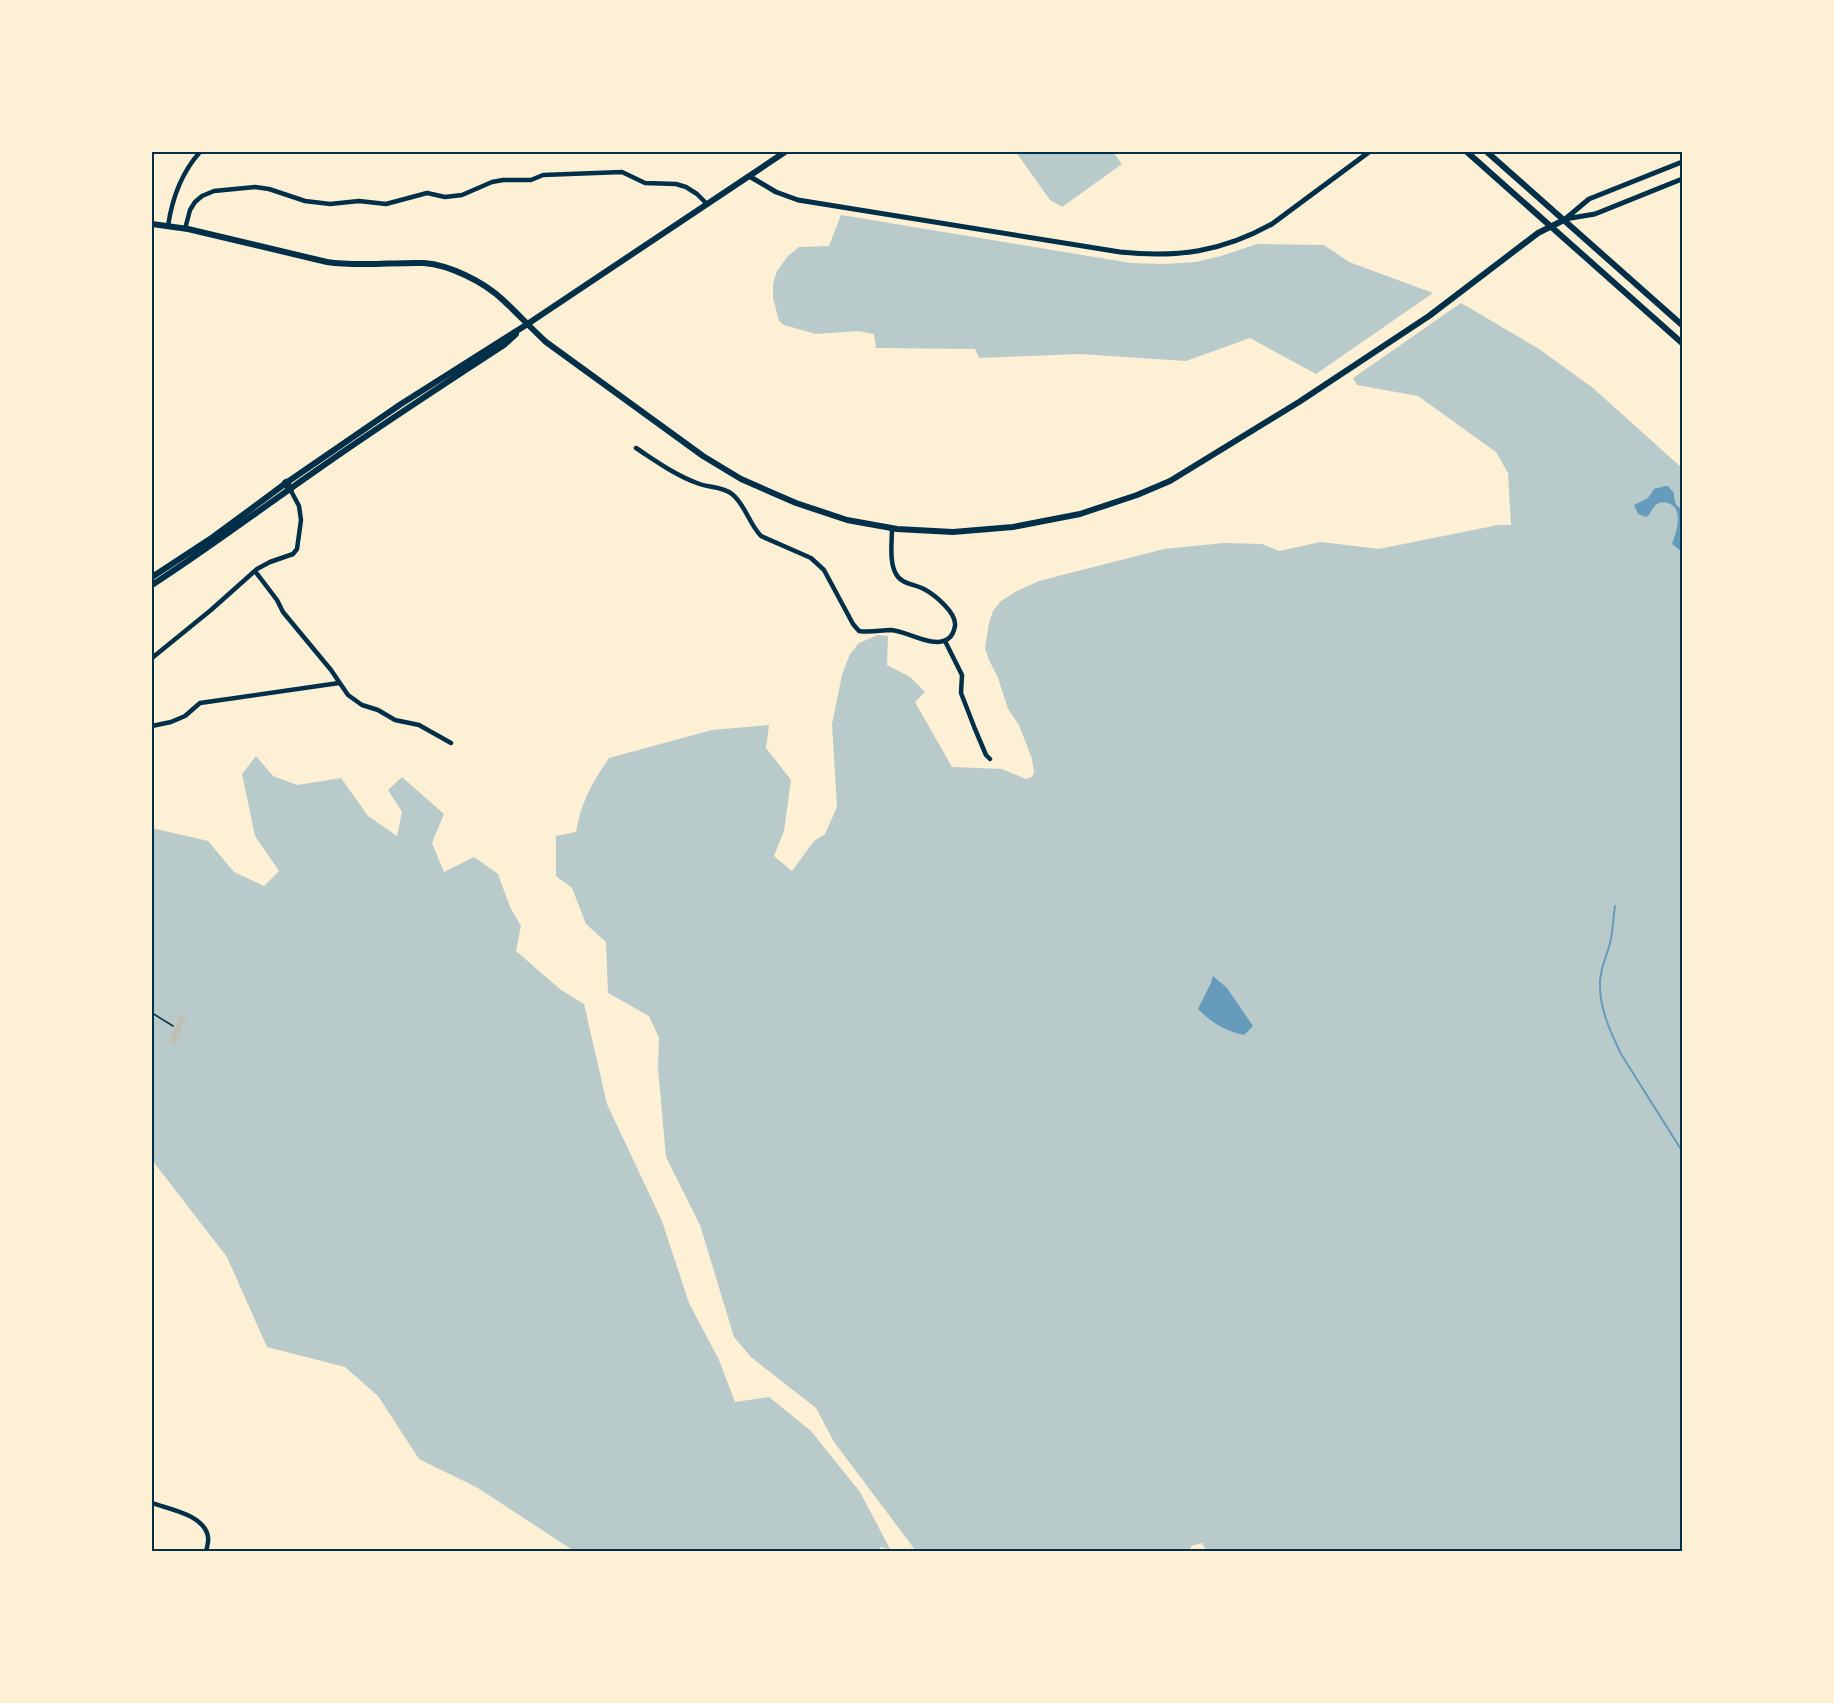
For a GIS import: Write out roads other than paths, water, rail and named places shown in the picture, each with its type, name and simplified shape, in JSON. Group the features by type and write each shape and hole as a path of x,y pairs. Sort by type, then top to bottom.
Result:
{"main road":[{"path":"152,577 504,345 526,324 785,152"},
{"path":"1467,152 1683,344"},
{"path":"1487,152 1683,325"},
{"path":"152,224 185,229 327,262 347,265 423,263 452,269 486,287 564,356 678,440 728,471 769,492 822,513 855,522 892,528 954,532 1036,523 1080,514 1170,481 1299,402 1420,322 1538,233 1564,220"},
{"path":"152,585 217,542 288,486"}],"street":[{"path":"168,226 175,197 190,165 200,152"},
{"path":"749,176 776,192 798,200 1120,252 1167,255 1211,249 1257,232 1272,224 1369,152"},
{"path":"1564,220 1589,199 1683,162"},
{"path":"185,229 190,210 202,196 214,191 255,187 269,189 305,201 330,204 359,201 386,204 427,193 445,196 462,195 492,182 503,180 531,180 543,175 622,172 645,183 676,184 686,187 707,204"},
{"path":"1564,220 1594,214 1683,179"},
{"path":"636,448 684,478 729,492 737,498 761,536 818,563 859,631 899,631 922,640 945,641 952,635 956,622 954,616 951,610 932,594 905,582 895,573 892,528"},
{"path":"152,658 255,571 270,562 293,554 297,549 301,520 299,506 288,486"},
{"path":"255,571 277,600 283,612 331,670 348,695 362,705 378,710 394,720 419,725 451,743"},
{"path":"945,641 962,675 961,693 986,755 990,759"},
{"path":"152,726 185,716 200,703 339,682"},
{"path":"152,1503 199,1521 208,1536 207,1550"}],"water":[{"path":"1668,486 1674,493 1675,503 1682,509 1682,552 1672,544 1678,521 1678,515 1673,506 1659,503 1646,517 1638,514 1634,505 1648,498 1654,489"},
{"path":"1213,976 1227,988 1253,1026 1244,1035 1219,1026 1198,1009"}],"waterway":[{"path":"1615,906 1610,942 1600,978 1604,1011 1621,1054 1682,1151"}]}
